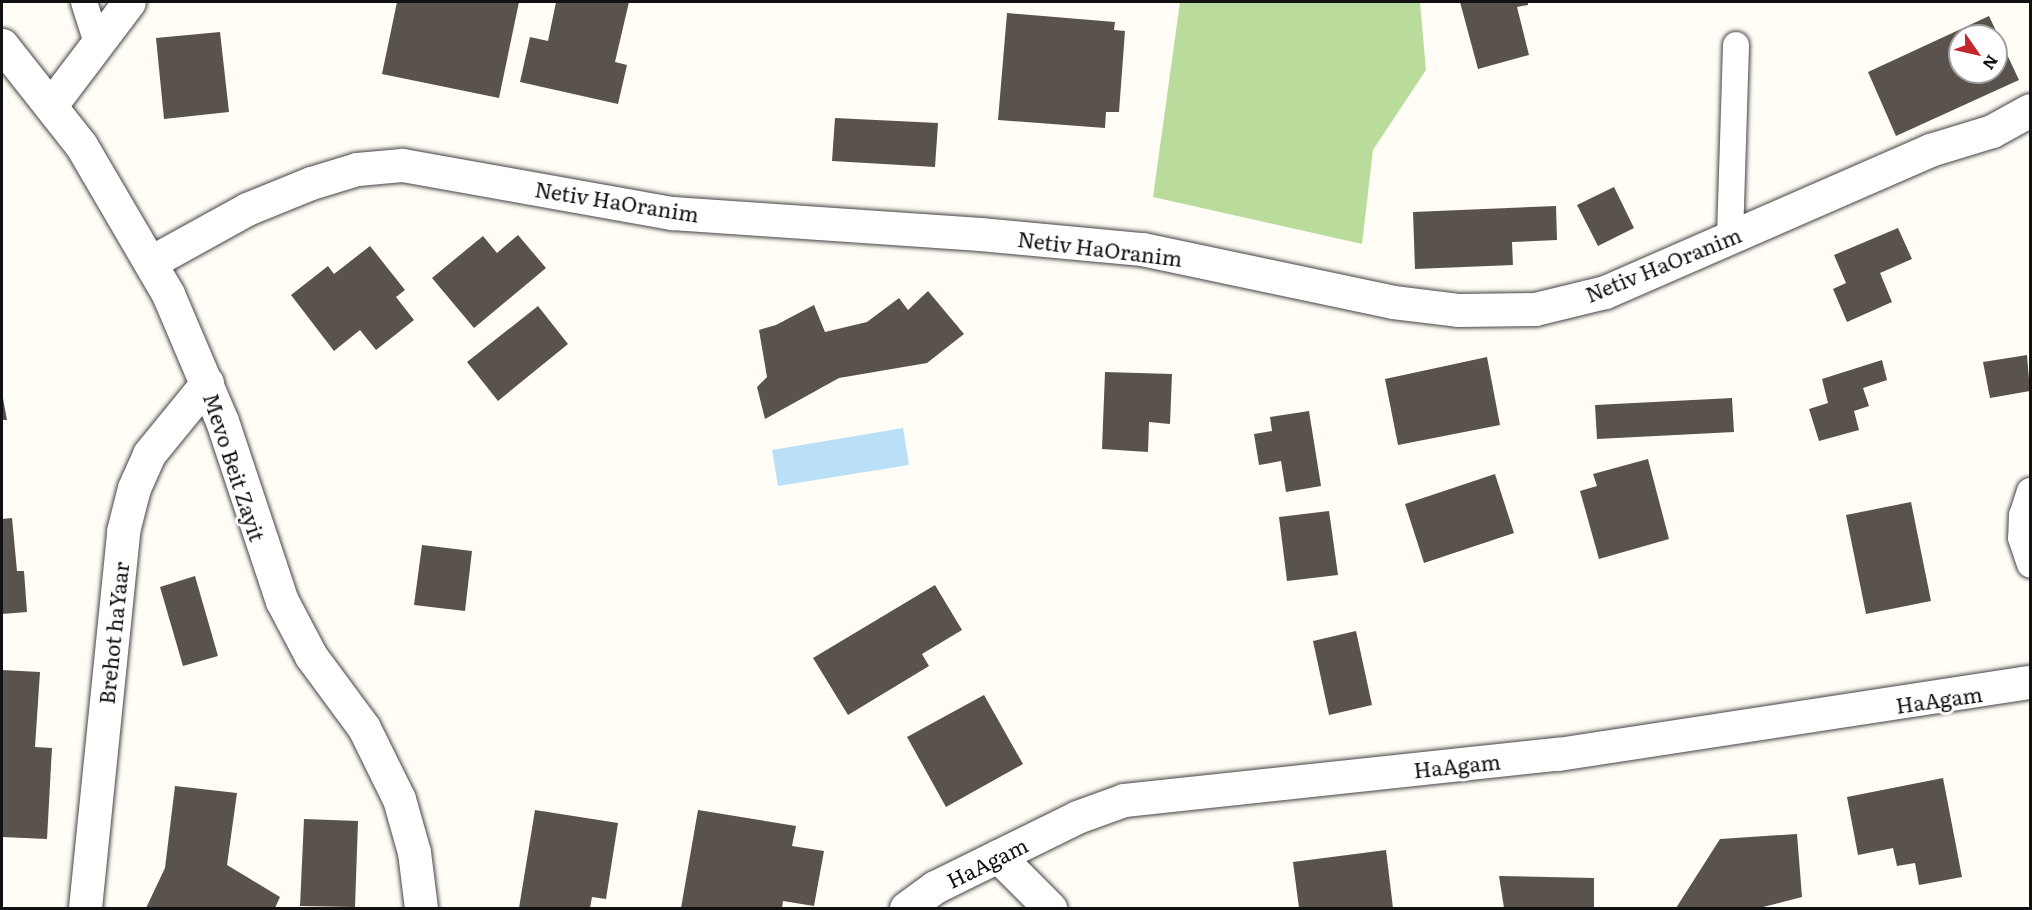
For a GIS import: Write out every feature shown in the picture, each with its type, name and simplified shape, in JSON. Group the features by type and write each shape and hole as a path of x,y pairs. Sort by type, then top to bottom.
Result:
{"street":[{"path":"51,105 129,2"},
{"name":"Mevo Beit Zayit","path":"2,45 51,105 103,179 151,262 207,383 282,601 311,656 364,728 399,799 414,852 421,909"},
{"name":"Netiv HaOranim","path":"151,262 247,209 311,183 357,170 402,165 672,213 980,234 1142,249 1393,302 1458,310 1535,309 1605,291 1930,150 1992,131 2031,110"},
{"name":"Brehot haYaar","path":"86,909 126,520 150,454 168,426 207,383"},
{"name":"HaAgam","path":"906,909 935,887 1077,817 1124,800 1558,754 2031,682"},
{"path":"998,856 1050,909"}],"lane":[{"path":"84,2 98,43"},
{"path":"1730,237 1736,45"},
{"path":"2031,491 2022,515 2021,538 2031,564"}],"green space":[{"path":"1180,2 1420,2 1426,70 1373,150 1362,244 1153,197"}],"water":[{"path":"903,428 909,465 778,486 772,450"}],"building":[{"path":"397,2 519,2 499,98 382,74"},
{"path":"556,2 629,2 615,62 627,65 618,104 520,82 530,37 548,41"},
{"path":"1460,2 1528,2 1528,5 1517,7 1529,55 1478,69"},
{"path":"1007,13 1115,22 1114,30 1125,31 1119,112 1106,112 1105,128 998,120"},
{"path":"1989,16 1993,24 1972,24"},
{"path":"220,32 229,112 164,119 156,38"},
{"path":"1948,35 1948,84 2008,84 2008,57 2019,80 1896,136 1868,72"},
{"path":"835,118 938,123 935,167 832,161"},
{"path":"1614,187 1634,228 1598,246 1577,205"},
{"path":"1556,206 1557,240 1512,242 1513,265 1415,269 1413,212"},
{"path":"1898,228 1912,259 1880,273 1892,302 1847,322 1833,289 1846,283 1834,255"},
{"path":"518,235 546,268 474,328 432,278 483,236 497,253"},
{"path":"370,246 405,290 396,297 414,320 376,350 360,330 334,351 291,295 328,266 334,274"},
{"path":"928,291 964,334 927,363 839,378 765,419 757,387 767,377 759,330 776,325 814,305 825,332 867,322 899,298 908,310"},
{"path":"538,306 568,344 498,401 467,362"},
{"path":"2027,355 2030,391 1990,398 1983,362"},
{"path":"1487,357 1500,425 1398,445 1385,379"},
{"path":"1882,360 1887,380 1863,388 1869,406 1854,411 1859,430 1819,441 1809,409 1828,403 1822,379"},
{"path":"1105,372 1172,374 1170,424 1149,422 1148,452 1102,449"},
{"path":"2,393 7,420 2,420"},
{"path":"1732,398 1734,432 1597,439 1595,405"},
{"path":"1309,411 1321,486 1286,492 1281,461 1259,465 1254,434 1272,431 1270,417"},
{"path":"1648,459 1669,539 1599,559 1580,491 1597,486 1593,474"},
{"path":"1495,474 1514,533 1424,563 1405,504"},
{"path":"1911,502 1931,601 1866,614 1846,515"},
{"path":"1329,511 1338,575 1287,581 1279,517"},
{"path":"12,518 17,571 24,571 27,612 2,614 2,519"},
{"path":"422,545 472,551 465,611 414,605"},
{"path":"195,576 218,656 183,666 160,587"},
{"path":"935,585 962,630 922,654 929,666 848,715 813,658"},
{"path":"1356,631 1372,705 1329,715 1313,641"},
{"path":"2,670 40,672 35,747 52,748 47,839 2,837"},
{"path":"984,695 1023,764 946,807 907,737"},
{"path":"1943,778 1962,877 1919,885 1915,863 1897,866 1893,848 1858,855 1847,797"},
{"path":"175,786 237,793 227,865 280,897 275,908 146,908 165,868"},
{"path":"535,810 618,823 606,899 592,897 590,908 519,908"},
{"path":"698,810 796,826 792,846 824,851 814,906 783,901 782,908 681,908"},
{"path":"304,819 358,821 355,907 300,906"},
{"path":"1797,834 1802,897 1759,908 1676,908 1720,839"},
{"path":"1386,850 1393,908 1299,908 1293,862"},
{"path":"1499,876 1594,878 1594,908 1504,908"}]}
